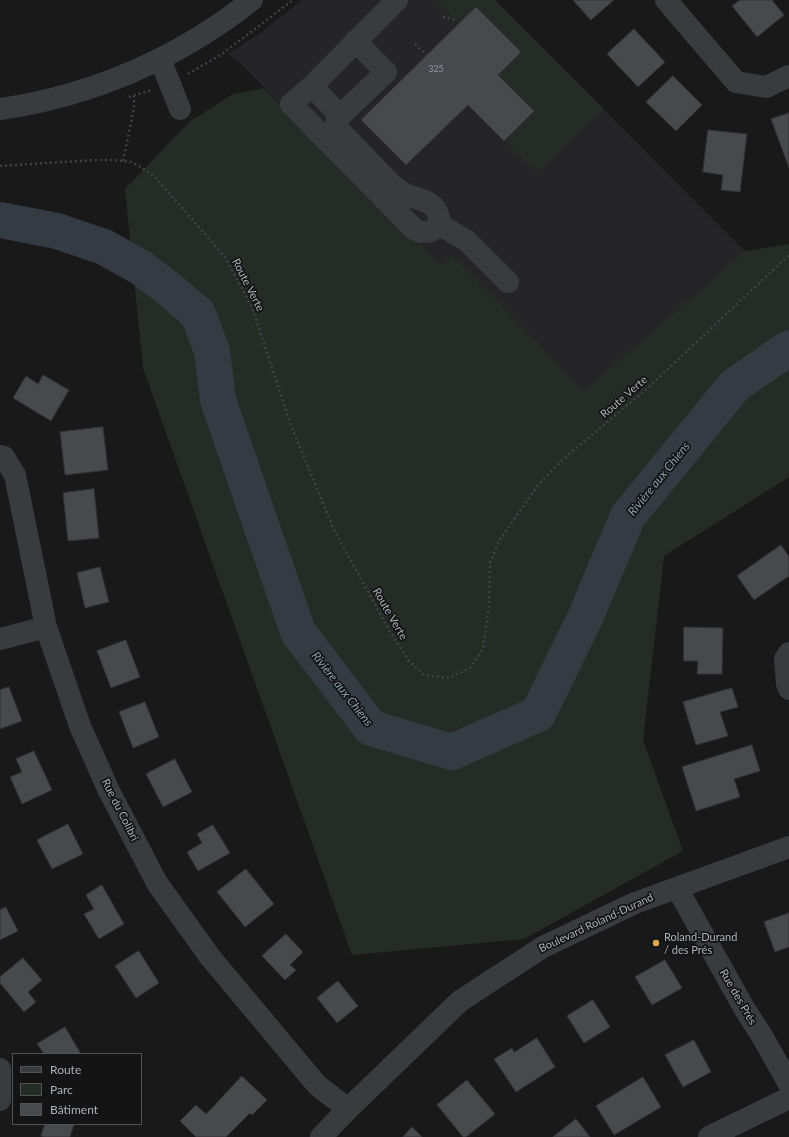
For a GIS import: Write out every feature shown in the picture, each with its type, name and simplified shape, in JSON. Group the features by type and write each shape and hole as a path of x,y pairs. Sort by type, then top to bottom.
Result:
{"street":[{"path":"0,109 32,104 76,93 120,78 192,42 252,0"},
{"path":"355,42 386,72 340,116 336,125 338,129 400,191 430,203 435,208 438,212 438,224 429,232 423,233 414,229 291,104 312,86 355,42 397,0"},
{"path":"666,0 736,82 766,87 789,76"},
{"path":"160,59 180,109"},
{"path":"312,86 340,116"},
{"path":"438,224 466,240 508,282"},
{"name":"Rue du Colibri","path":"0,456 4,457 15,475 46,627 80,726 109,791 157,883 210,957 317,1085 348,1109"},
{"path":"0,639 46,627"},
{"path":"789,653 785,659 787,684 789,688"},
{"name":"Boulevard Roland-Durand","path":"321,1137 348,1109 460,1002 543,947 635,903 789,847"},
{"name":"Rue des Prés","path":"677,888 744,1008 762,1036 789,1084"},
{"path":"0,1069 0,1100"},
{"path":"709,1137 789,1098"}],"path":[{"path":"186,75 222,54 293,0"},
{"path":"443,17 456,20"},
{"path":"415,44 426,55"},
{"path":"123,161 135,103 134,96"},
{"name":"Route Verte","path":"0,166 110,160 131,162 156,178 224,256 252,307 290,423 334,530 389,630 408,660 424,675 449,678 470,668 483,649 489,606 490,562 499,541 538,485 560,462 650,386 789,255"}],"shaded area":[{"path":"302,0 495,0 745,251 584,390 452,254 441,264 243,66 228,54 260,33"}],"green space":[{"path":"435,0 495,0 604,109 537,172 504,141 534,111 498,75 521,52 476,7 459,23"},
{"path":"264,88 441,264 452,254 584,390 745,251 789,244 789,477 664,556 643,740 683,851 524,939 352,955 143,368 125,189 189,122 233,94"}],"building":[{"path":"573,0 614,0 591,20"},
{"path":"740,0 772,0 784,15 757,37 732,6"},
{"path":"476,7 521,52 498,75 534,111 504,141 468,105 406,165 361,120"},
{"path":"634,29 665,62 638,87 607,54"},
{"path":"673,76 702,105 676,131 646,102"},
{"path":"789,113 789,168 771,119"},
{"path":"708,130 747,134 740,192 721,190 723,175 703,172"},
{"path":"43,375 69,390 51,421 13,398 26,376 38,384"},
{"path":"103,427 108,470 65,475 60,432"},
{"path":"94,489 99,538 68,541 63,493"},
{"path":"781,545 789,557 789,576 754,600 737,576"},
{"path":"100,567 109,602 85,608 77,573"},
{"path":"684,627 723,628 722,674 697,674 698,661 684,661"},
{"path":"126,640 140,677 111,688 97,651"},
{"path":"9,687 22,721 0,729 0,690"},
{"path":"732,688 738,707 720,712 728,736 696,745 683,702"},
{"path":"145,702 159,737 133,748 119,712"},
{"path":"752,745 760,771 734,779 740,797 696,811 682,767"},
{"path":"34,751 52,790 22,804 10,777 22,772 16,759"},
{"path":"175,759 192,792 163,807 146,774"},
{"path":"68,824 83,854 52,869 37,840"},
{"path":"213,825 230,853 198,871 187,852 202,843 197,834"},
{"path":"246,869 274,904 245,927 217,892"},
{"path":"102,885 124,924 99,939 84,914 94,909 86,895"},
{"path":"6,907 18,931 0,940 0,910"},
{"path":"789,913 789,947 775,952 764,922"},
{"path":"286,934 303,952 290,965 296,970 285,980 262,956"},
{"path":"139,951 159,983 136,998 115,966"},
{"path":"23,958 42,980 28,992 36,1002 24,1012 0,983 0,977"},
{"path":"665,960 682,988 652,1005 635,977"},
{"path":"338,981 358,1006 337,1023 317,998"},
{"path":"593,1000 610,1027 584,1043 567,1016"},
{"path":"65,1027 80,1053 43,1053 37,1044"},
{"path":"537,1038 555,1067 516,1092 494,1059 512,1048 514,1052"},
{"path":"694,1040 711,1072 683,1087 665,1055"},
{"path":"242,1076 267,1100 252,1115 250,1113 226,1137 196,1137 180,1121 196,1105 206,1114"},
{"path":"643,1077 661,1107 614,1135 596,1106"},
{"path":"467,1080 495,1114 466,1137 463,1137 437,1105"},
{"path":"576,1119 590,1137 553,1137"},
{"path":"45,1125 74,1125 70,1137 41,1136"},
{"path":"412,1127 422,1137 403,1137"}],"waterway":[{"name":"Rivière aux Chiens","path":"0,220 57,231 104,247 140,267 198,314 212,351 218,400 298,632 371,728 452,752 538,714 584,620 628,516 735,385 789,348"}],"place":[{"name":"Roland-Durand / des Prés","path":"656,943"}]}
